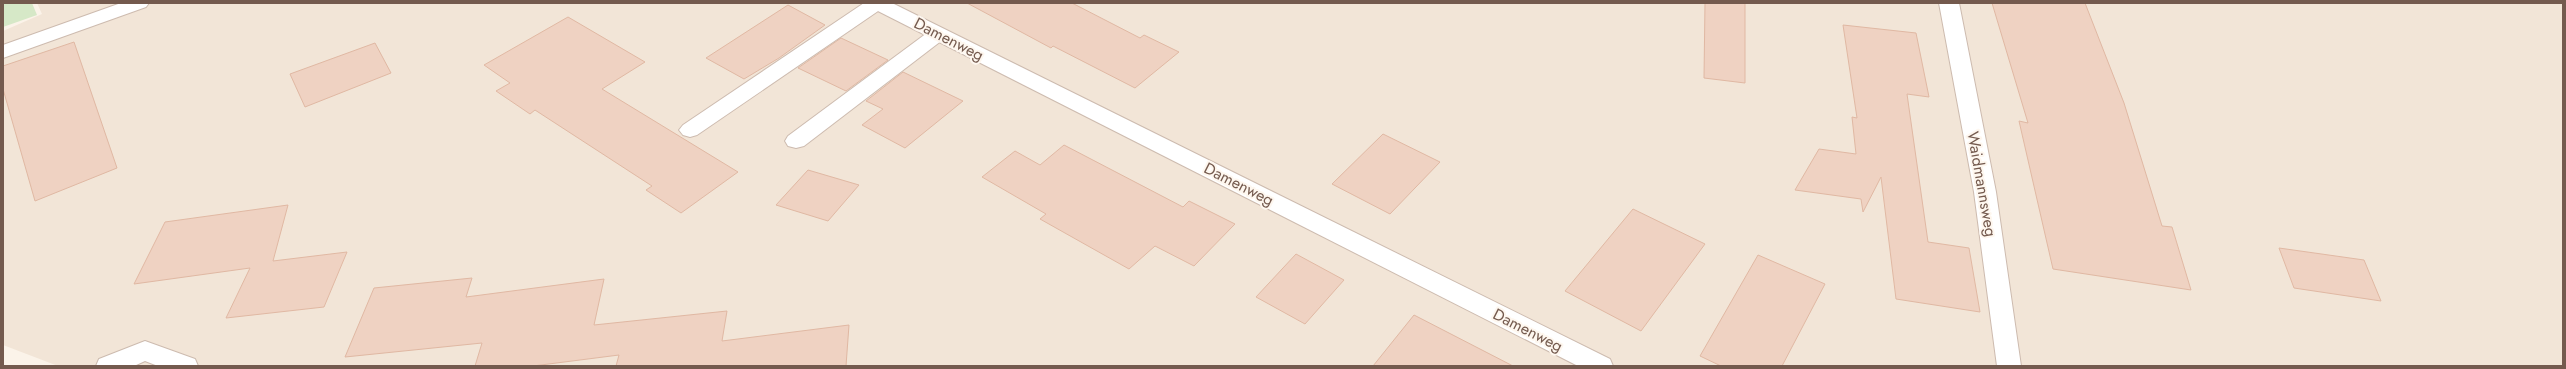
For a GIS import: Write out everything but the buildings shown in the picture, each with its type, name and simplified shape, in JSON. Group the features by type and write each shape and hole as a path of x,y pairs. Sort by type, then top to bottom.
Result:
{"street":[{"path":"3,52 139,3"},
{"path":"690,130 877,3"},
{"name":"Damenweg","path":"877,3 1601,366"},
{"name":"Waidmannsweg","path":"1949,3 1985,192 2009,366"},
{"path":"796,141 938,34"},
{"path":"108,366 145,351 186,366"}],"shaded area":[{"path":"37,3 2563,3 2563,366 58,366 3,345 3,31 42,14"}],"green space":[{"path":"3,3 32,3 37,15 3,27"}]}
